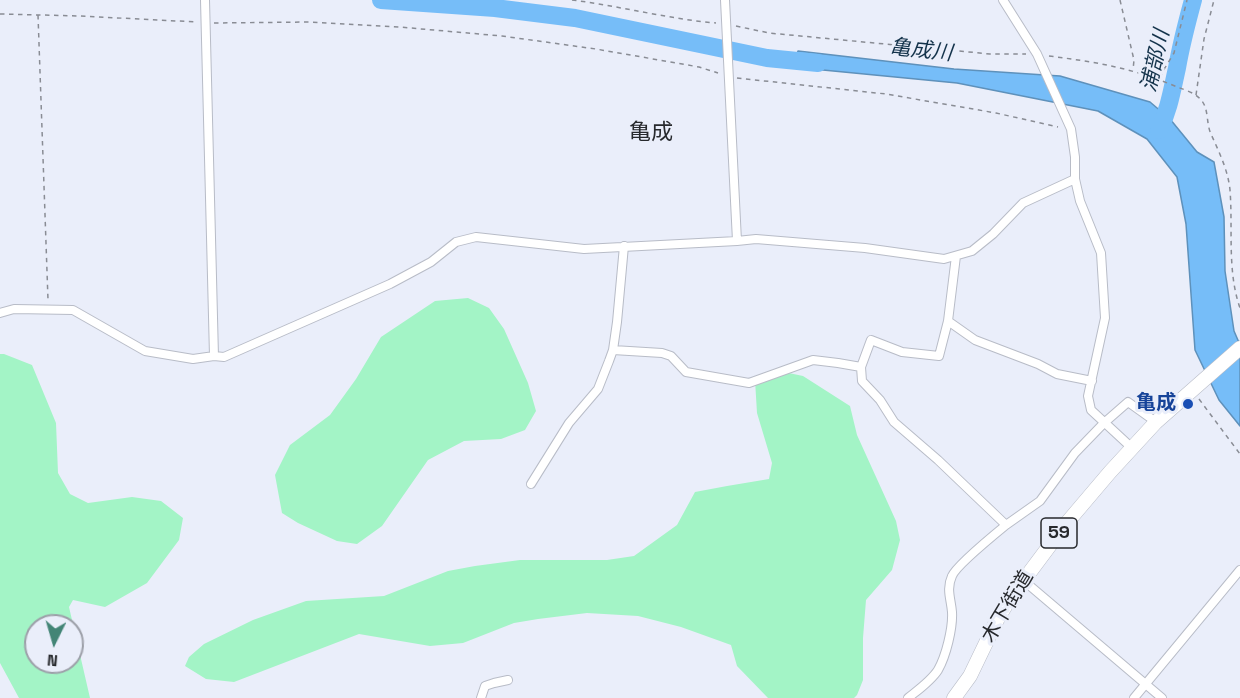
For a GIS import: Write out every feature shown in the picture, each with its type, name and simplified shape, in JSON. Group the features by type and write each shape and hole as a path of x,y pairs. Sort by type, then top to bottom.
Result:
{"main road":[{"name":"59","path":"1193,390 1240,348"},
{"name":"木下街道","path":"954,698 969,676 997,620 1023,580 1065,525 1156,422 1193,390"}],"street":[{"path":"205,0 214,356"},
{"path":"1003,0 1038,55 1069,124 1075,157 1075,179 1080,201 1101,253 1106,318 1088,396 1091,410 1132,448"},
{"path":"728,1 726,24 737,242"},
{"path":"0,313 14,309 73,310 144,351 193,359 224,357 390,284 431,262 456,242 476,237 584,249 737,242 756,239 944,259 972,250 993,234 1023,203 1075,179"},
{"path":"531,484 569,423 598,389 613,350 624,246"},
{"path":"956,256 948,321 939,356 902,352 871,340 861,368 862,381 880,400 894,422 938,460 1006,525"},
{"path":"948,321 975,340 1038,364 1057,374 1092,381"},
{"path":"613,350 671,356 686,372 749,383 813,360 861,368"},
{"path":"908,698 938,670 947,646 952,626 952,610 948,591 952,574 1006,525 1040,501 1075,453 1128,402 1156,422"},
{"path":"1134,698 1240,570"},
{"path":"1023,580 1162,698"},
{"path":"481,698 485,686 508,680"}],"path":[{"path":"572,0 770,33 1087,61 1121,67 1160,79 1196,96 1204,103 1207,128 1220,153 1230,189 1231,254 1240,309"},
{"path":"1120,0 1134,60 1133,70"},
{"path":"1160,79 1174,53 1187,0"},
{"path":"1196,96 1204,39 1214,0"},
{"path":"0,14 206,23 310,22 502,36 699,67 729,77 886,94 1069,124"},
{"path":"38,15 48,310"},
{"path":"1193,390 1240,454"}],"green space":[{"path":"468,298 489,308 504,329 528,383 536,411 525,430 501,439 464,441 428,460 382,526 357,544 337,541 282,513 275,475 290,445 330,415 356,379 381,337 435,301"},
{"path":"0,354 32,365 56,423 58,473 70,494 88,503 132,497 161,501 183,518 179,540 147,583 105,607 73,600 69,607 71,614 24,614 24,674 84,674 84,672 90,698 19,698 0,663"},
{"path":"784,372 803,376 850,406 857,435 896,521 900,540 892,570 866,600 863,680 854,698 768,698 737,666 731,645 681,627 638,616 587,613 514,623 463,643 430,646 359,634 234,682 206,679 185,666 189,657 204,644 253,620 306,601 384,596 448,571 475,566 520,560 607,560 634,556 677,525 695,492 769,479 772,463 757,413 755,380"}],"water":[{"path":"798,51 954,69 1060,76 1150,102 1170,119 1197,152 1214,162 1224,217 1225,271 1234,331 1240,345 1240,426 1219,400 1195,350 1186,224 1177,177 1147,139 1098,111 957,83 792,67"}],"waterway":[{"name":"亀成川","path":"381,0 495,8 575,18 767,58 818,63"},
{"name":"浦部川","path":"1159,130 1170,100 1193,0"}],"place":[{"name":"亀成","path":"1188,404"}],"district":[{"name":"亀成","path":"651,133"}]}
